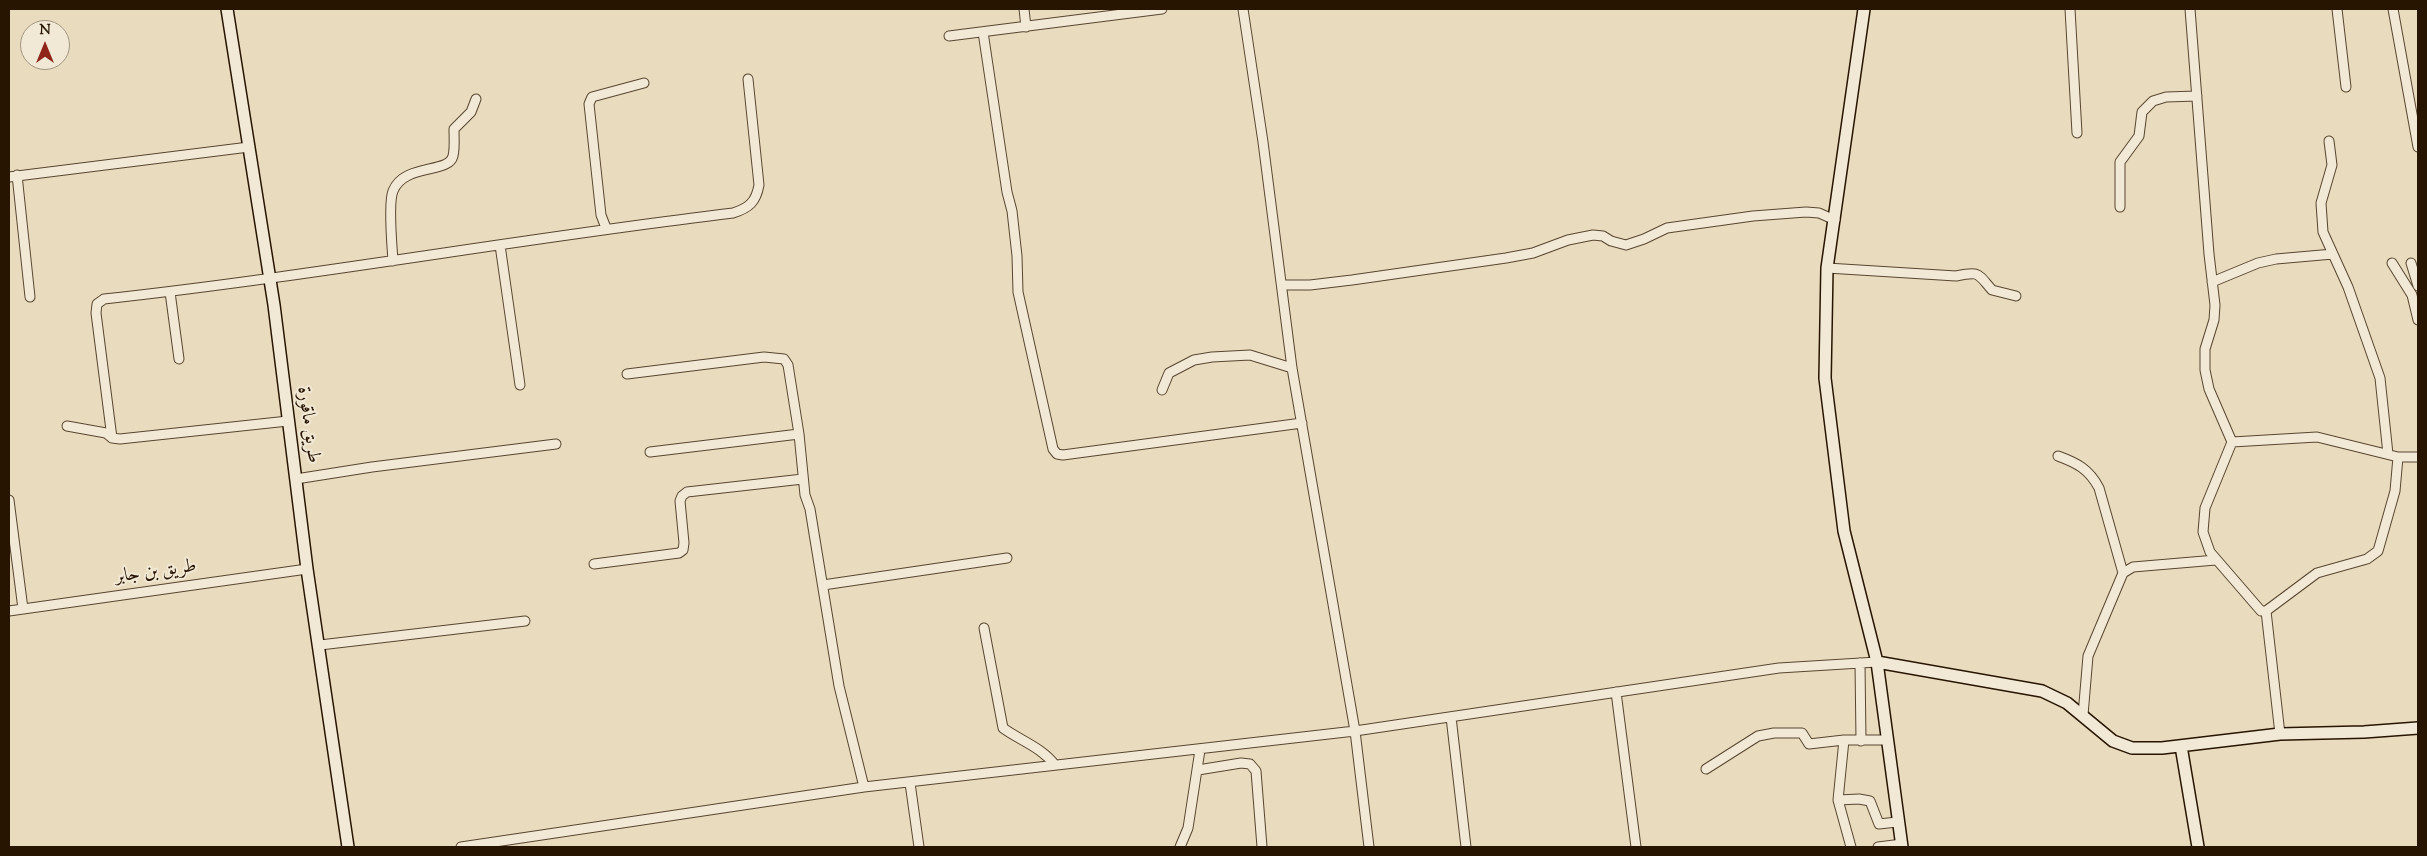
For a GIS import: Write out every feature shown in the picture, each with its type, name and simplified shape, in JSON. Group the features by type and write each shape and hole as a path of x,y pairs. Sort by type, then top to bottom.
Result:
{"street":[{"name":"طريق ماقورة","path":"228,9 270,279 307,569 320,645 348,847"},
{"path":"1024,9 1026,27"},
{"path":"949,36 1162,9"},
{"path":"1243,9 1283,285 1292,368 1355,731 1369,847"},
{"path":"1864,9 1827,268 1824,325 1826,387 1844,531 1877,662 1897,822 1902,846 1878,847"},
{"path":"2070,9 2077,133"},
{"path":"2190,9 2215,312 2205,349 2205,370 2209,389 2232,442 2209,496 2203,522 2203,532 2210,552 2216,560 2256,608 2266,611"},
{"path":"2337,9 2346,87"},
{"path":"2393,9 2418,147"},
{"path":"983,32 1007,192 1012,211 1017,256 1018,292 1052,449 1056,454 1063,455 1302,423"},
{"path":"112,438 97,304 104,299 270,279 500,246 606,228 734,213 745,209 752,203 756,198 759,185 748,79"},
{"path":"606,228 602,215 589,104 592,97 644,83"},
{"path":"2120,207 2120,162 2139,136 2142,112 2153,101 2166,97 2197,96"},
{"path":"393,261 392,191 403,178 413,171 442,166 450,162 453,157 454,129 471,112 476,99"},
{"path":"2329,142 2332,165 2323,192 2321,216 2323,232 2348,287 2380,378 2388,454"},
{"path":"30,297 13,176 249,147"},
{"path":"1283,285 1310,285 1352,280 1506,258 1533,252 1568,240 1593,235 1603,236 1611,241 1626,245 1668,228 1753,216 1806,212 1819,213 1835,220"},
{"path":"500,246 520,385"},
{"path":"2212,282 2258,263 2276,259 2333,254"},
{"path":"2392,263 2412,295 2418,320"},
{"path":"2411,263 2418,286"},
{"path":"1827,268 1956,276 1976,273 1983,278 1992,290 2016,296"},
{"path":"170,292 179,359"},
{"path":"1162,390 1169,373 1194,360 1250,355 1292,368"},
{"path":"627,374 778,356 784,359 788,365 799,434 803,479 823,585 839,686 864,787"},
{"path":"67,426 106,433 112,438 288,421"},
{"path":"650,452 799,434"},
{"path":"2232,442 2317,437 2398,457 2418,457"},
{"path":"296,478 556,444"},
{"path":"2058,456 2082,466 2092,476 2099,488 2123,573"},
{"path":"2266,611 2317,573 2367,559 2378,551 2395,491 2398,457"},
{"path":"594,564 679,553 683,550 680,501 687,492 803,479"},
{"path":"9,500 23,609"},
{"path":"823,585 1007,558"},
{"path":"2083,715 2088,656 2123,573 2133,567 2216,560"},
{"name":"طريق بن جابر","path":"9,611 307,569"},
{"path":"2266,611 2280,734"},
{"path":"320,645 524,621"},
{"path":"984,628 1003,728 1018,739 1046,754 1055,765"},
{"path":"461,847 864,787 1355,731 1779,668 1860,663 1877,662 2042,691 2068,703 2102,733 2122,746 2147,748 2181,746 2280,734 2364,732 2418,728"},
{"path":"1860,663 1861,741"},
{"path":"1616,692 1636,847"},
{"path":"1451,717 1466,847"},
{"path":"1706,769 1758,736 1774,733 1802,733 1809,744 1844,740 1887,740"},
{"path":"1844,740 1838,800 1851,847"},
{"path":"2181,746 2198,847"},
{"path":"1180,847 1188,828 1200,750"},
{"path":"1198,770 1241,763 1250,764 1256,771 1262,847"},
{"path":"910,783 919,847"},
{"path":"1838,800 1859,799 1870,801 1879,824 1897,822"}]}
